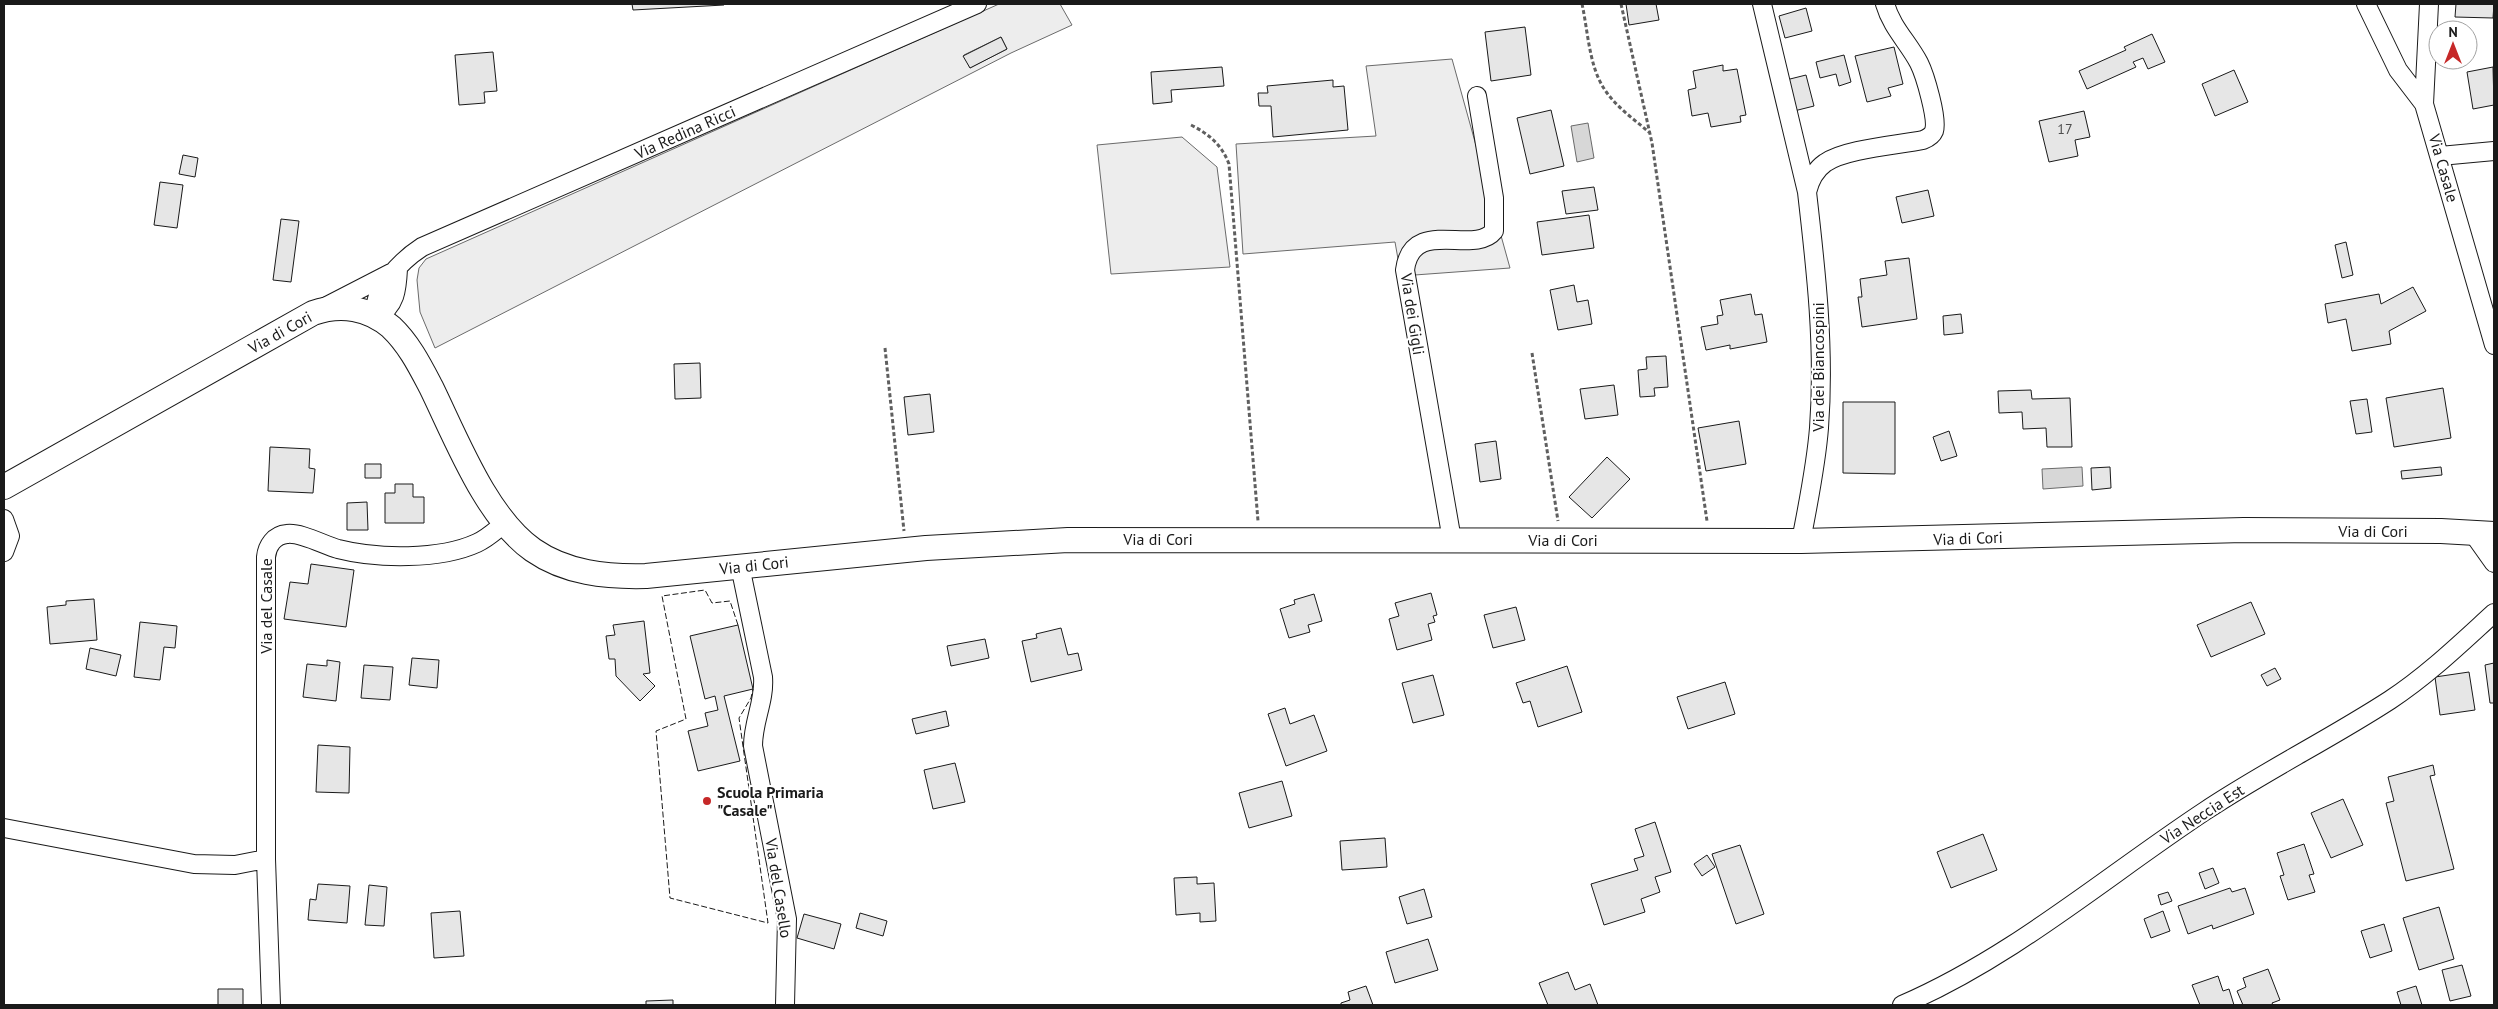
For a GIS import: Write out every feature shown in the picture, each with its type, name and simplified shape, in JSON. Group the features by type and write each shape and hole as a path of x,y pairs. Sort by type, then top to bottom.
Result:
{"main road":[{"name":"Via di Cori","path":"4,487 313,313 331,308 347,308 376,317 390,327 406,344 417,361 485,494 505,523 526,545 570,568 620,576 646,576 906,550 1020,542 1260,540 1802,541 2244,530 2483,533"}],"street":[{"name":"Via Redina Ricci","path":"398,269 422,247 977,4"},
{"name":"Via dei Biancospini","path":"1762,4 1807,192 1819,301 1821,379 1817,449 1802,541"},
{"path":"1807,192 1816,172 1830,160 1845,154 1923,140 1933,132 1934,120 1922,70 1913,53 1895,29 1885,4"},
{"name":"Via Casale","path":"2366,4 2398,70 2424,104 2494,345"},
{"path":"2424,104 2429,4"},
{"name":"Via dei Gigli","path":"1452,540 1405,270 1410,252 1420,244 1437,240 1483,237 1494,231 1496,220 1494,198 1477,96"},
{"path":"2440,156 2494,151"},
{"path":"398,269 399,317 406,344"},
{"path":"313,313 398,269"},
{"path":"376,317 375,304 377,296 398,269"},
{"path":"376,317 391,305 398,289"},
{"path":"4,519 10,536 4,552"},
{"name":"Via del Casale","path":"271,1005 266,859 266,557 268,546 277,538 288,533 353,552 390,555 428,554 468,547 489,536 505,523"},
{"path":"2483,533 2494,563"},
{"name":"Via del Casello","path":"740,566 763,676 764,692 754,724 753,746 786,910 788,951 786,1005"},
{"name":"Via Neccia Est","path":"1902,1005 1971,970 2083,899 2209,808 2391,699 2430,670 2494,613"},
{"path":"4,828 194,864 235,865 266,859"}],"path":[{"path":"1582,4 1595,66 1601,83 1609,96 1650,134"},
{"path":"1621,4 1650,134 1710,541"},
{"path":"1191,125 1203,131 1218,144 1229,164 1260,540"},
{"path":"885,348 906,550"},
{"path":"1532,353 1561,540"}],"shaded area":[{"path":"999,4 1060,4 1072,25 1011,53 435,348 420,312 417,280 419,268 426,259","holes":["1001,37 1007,49 970,68 964,55"]},
{"path":"1452,59 1510,268 1401,276 1395,242 1243,254 1236,144 1376,136 1366,66"},
{"path":"1588,123 1594,158 1577,162 1571,126"},
{"path":"1182,137 1217,167 1230,267 1111,274 1097,145"},
{"path":"2082,467 2083,486 2043,489 2042,469"}],"building":[{"path":"632,4 724,4 724,5 633,10"},
{"path":"1626,4 1656,4 1659,20 1629,25"},
{"path":"2456,4 2494,4 2493,18 2455,17"},
{"path":"1806,8 1812,31 1785,38 1779,16"},
{"path":"1525,27 1531,75 1491,81 1485,32"},
{"path":"2152,34 2165,62 2148,69 2143,58 2133,62 2136,67 2087,89 2079,71 2126,50 2124,47"},
{"path":"1001,37 1007,49 970,68 963,56"},
{"path":"1894,47 1903,84 1888,88 1891,96 1867,102 1855,56"},
{"path":"493,52 497,91 484,92 485,103 459,105 455,55"},
{"path":"1844,55 1851,82 1839,86 1836,74 1820,78 1816,62"},
{"path":"1723,65 1723,71 1737,69 1746,115 1740,116 1741,122 1711,127 1708,113 1692,116 1688,90 1696,88 1693,71"},
{"path":"1222,67 1224,86 1171,90 1172,102 1153,104 1151,72"},
{"path":"2493,67 2494,105 2473,109 2467,72"},
{"path":"2234,70 2248,102 2215,116 2202,84"},
{"path":"1806,75 1814,106 1790,112 1782,81"},
{"path":"1333,80 1333,87 1344,86 1348,130 1273,137 1271,106 1259,106 1258,93 1268,93 1267,86"},
{"path":"1551,110 1564,166 1530,174 1517,118"},
{"path":"2084,111 2090,137 2075,140 2078,156 2049,162 2039,121"},
{"path":"183,155 198,158 195,177 179,174"},
{"path":"160,182 183,185 177,228 154,225"},
{"path":"1594,187 1598,210 1566,214 1562,191"},
{"path":"1928,190 1934,216 1902,223 1896,197"},
{"path":"1589,215 1594,248 1542,255 1537,222"},
{"path":"281,219 299,221 291,282 273,280"},
{"path":"2346,242 2353,275 2342,278 2335,245"},
{"path":"1909,258 1917,319 1862,327 1858,297 1862,297 1860,279 1887,275 1885,261"},
{"path":"1574,285 1577,302 1588,300 1592,324 1558,330 1550,290"},
{"path":"2413,287 2426,311 2389,331 2391,344 2352,351 2346,319 2328,323 2325,304 2379,294 2381,304"},
{"path":"1751,294 1755,315 1762,314 1767,342 1730,349 1730,345 1706,350 1701,327 1718,324 1717,316 1723,315 1720,300"},
{"path":"1961,314 1963,333 1944,335 1943,316"},
{"path":"1666,356 1668,387 1654,388 1655,396 1640,397 1638,370 1647,369 1646,357"},
{"path":"700,363 701,398 675,399 674,364"},
{"path":"1614,385 1618,415 1585,419 1580,389"},
{"path":"2443,388 2451,438 2394,447 2386,398"},
{"path":"2031,390 2032,399 2070,398 2072,447 2047,447 2046,428 2023,429 2022,412 1999,413 1998,391"},
{"path":"930,394 934,432 908,435 904,397"},
{"path":"2367,399 2372,432 2356,434 2350,401"},
{"path":"1843,402 1895,402 1895,474 1843,473"},
{"path":"1739,421 1746,464 1706,471 1698,428"},
{"path":"1949,431 1957,456 1941,461 1933,437"},
{"path":"1496,441 1501,479 1480,482 1475,444"},
{"path":"270,447 310,449 309,468 315,469 313,493 268,491"},
{"path":"1607,457 1630,479 1592,518 1569,497"},
{"path":"365,464 381,464 381,478 365,478"},
{"path":"2110,467 2111,488 2092,490 2091,468"},
{"path":"2441,467 2442,475 2402,479 2401,471"},
{"path":"395,484 413,484 413,497 424,497 424,523 385,523 385,493 395,493"},
{"path":"367,502 368,530 347,530 347,503"},
{"path":"311,564 354,570 346,627 284,619 290,582 308,584"},
{"path":"1431,593 1437,615 1433,616 1435,622 1428,624 1432,640 1397,650 1389,619 1399,616 1395,603"},
{"path":"1314,594 1322,621 1308,625 1310,632 1289,638 1280,609 1295,604 1294,600"},
{"path":"94,599 97,640 50,644 47,607 66,605 66,601"},
{"path":"2251,602 2265,634 2211,657 2197,625"},
{"path":"1516,607 1525,640 1493,648 1484,615"},
{"path":"644,621 650,673 643,674 655,686 640,701 616,676 615,659 609,659 606,636 615,635 613,625"},
{"path":"140,622 177,626 175,648 164,647 160,680 134,677"},
{"path":"738,625 753,689 724,696 740,761 698,771 688,731 708,726 705,713 718,710 715,696 705,699 690,636"},
{"path":"1061,628 1068,655 1078,653 1082,670 1031,682 1022,641 1037,638 1036,634"},
{"path":"985,639 989,658 951,666 947,646"},
{"path":"90,648 121,655 116,676 86,669"},
{"path":"412,658 439,660 437,688 409,685"},
{"path":"327,660 340,662 336,701 303,697 307,664 327,666"},
{"path":"2494,663 2494,703 2490,703 2485,665"},
{"path":"364,665 393,667 390,700 361,698"},
{"path":"1567,666 1582,712 1538,727 1530,701 1523,703 1516,683"},
{"path":"2275,668 2281,679 2267,686 2261,675"},
{"path":"2469,672 2475,710 2440,715 2435,677"},
{"path":"1433,675 1444,715 1413,723 1402,683"},
{"path":"1725,682 1735,714 1688,729 1677,697"},
{"path":"1285,708 1290,724 1314,715 1327,751 1286,766 1268,714"},
{"path":"946,711 949,726 916,734 912,719"},
{"path":"318,745 350,747 349,793 316,792"},
{"path":"955,763 965,802 933,809 924,770"},
{"path":"2433,765 2435,775 2430,776 2454,869 2406,881 2386,803 2394,801 2388,777"},
{"path":"1282,781 1292,816 1249,828 1239,793"},
{"path":"2343,799 2363,845 2331,858 2311,813"},
{"path":"1655,822 1671,872 1655,877 1660,892 1641,899 1645,912 1604,925 1591,884 1638,870 1634,859 1644,856 1635,829"},
{"path":"1983,834 1997,870 1951,888 1937,852"},
{"path":"1385,838 1387,867 1342,870 1340,841"},
{"path":"2304,844 2314,874 2309,875 2315,892 2288,900 2280,876 2284,875 2277,853"},
{"path":"1740,845 1764,914 1736,924 1712,854"},
{"path":"1707,855 1715,867 1702,876 1694,864"},
{"path":"2213,868 2219,883 2205,889 2199,873"},
{"path":"1197,877 1197,884 1214,883 1216,921 1200,922 1200,913 1176,915 1174,878"},
{"path":"318,884 350,886 347,923 308,920 310,899 316,900"},
{"path":"369,885 387,887 384,926 365,925"},
{"path":"2230,888 2232,892 2245,888 2254,914 2213,929 2212,925 2188,934 2178,906"},
{"path":"1424,889 1432,917 1407,924 1399,897"},
{"path":"2168,892 2172,901 2161,905 2158,895"},
{"path":"2439,907 2454,959 2419,970 2403,918"},
{"path":"460,911 464,956 434,958 431,913"},
{"path":"2163,911 2170,931 2151,938 2144,919"},
{"path":"860,913 887,921 883,936 856,928"},
{"path":"804,914 841,924 834,949 797,938"},
{"path":"2384,924 2392,951 2370,958 2361,931"},
{"path":"1428,939 1438,970 1395,983 1386,952"},
{"path":"2462,965 2471,996 2450,1001 2442,970"},
{"path":"2268,969 2280,1000 2272,1003 2273,1005 2243,1005 2237,991 2246,987 2243,978"},
{"path":"1568,972 1575,990 1590,984 1598,1005 1548,1005 1539,983"},
{"path":"2218,976 2223,991 2229,989 2234,1005 2200,1005 2192,985"},
{"path":"1366,986 1373,1005 1341,1005 1341,1003 1350,1000 1348,992"},
{"path":"2416,986 2422,1005 2401,1005 2397,992"},
{"path":"218,989 243,989 243,1005 218,1005"},
{"path":"673,1000 673,1005 646,1005 646,1001"}],"fence":[{"path":"738,625 730,601 712,603 705,590 662,596 686,719 656,731 670,898 768,923 739,718 751,698 753,689"}],"place":[{"name":"Scuola Primaria \"Casale\"","path":"707,801"}]}
